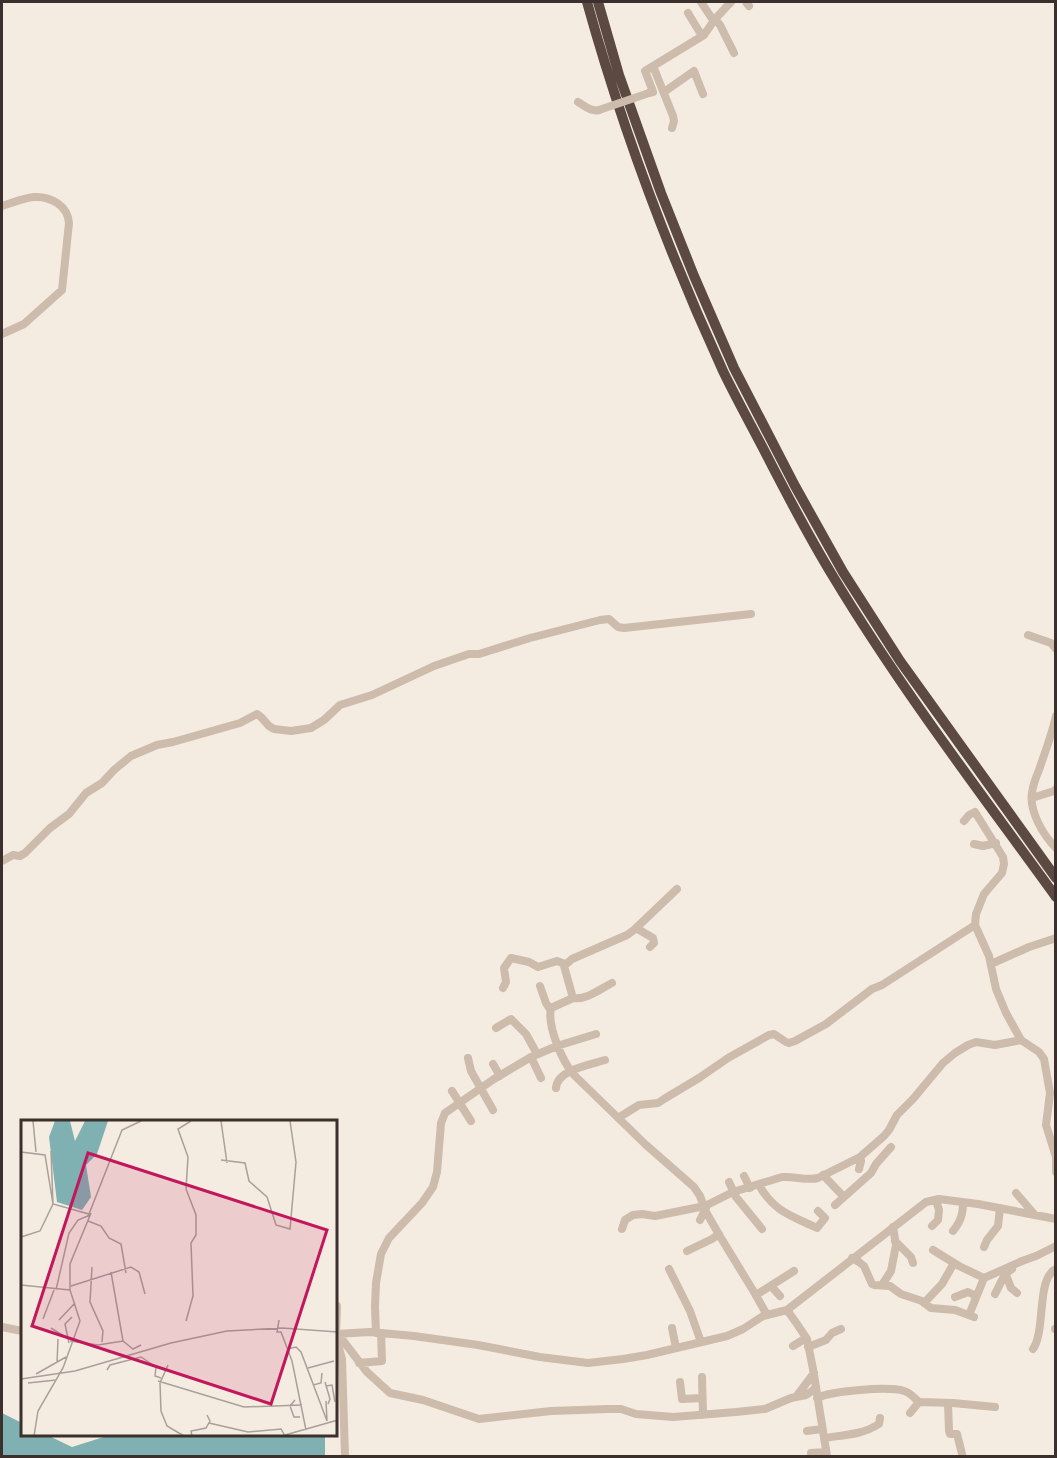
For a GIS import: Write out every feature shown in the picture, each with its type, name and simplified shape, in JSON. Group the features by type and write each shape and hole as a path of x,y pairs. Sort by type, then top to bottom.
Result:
{"highway":[{"path":"587,2 599,45 650,197 675,260 724,373 785,490 834,578 892,666 1056,897"},
{"path":"598,2 619,75 661,193 698,286 734,368 795,486 843,572 900,661 1056,878"},
{"path":"605,2 619,75"}],"street":[{"path":"701,2 711,17 720,25 734,53"},
{"path":"578,102 595,111 653,92 645,72 702,36 727,3"},
{"path":"688,13 702,36"},
{"path":"653,66 673,116 672,128"},
{"path":"664,92 694,71 704,94"},
{"path":"2,206 36,197 46,198 62,207 67,213 69,223 62,290 24,324 2,334"},
{"path":"2,861 25,853 50,828 69,814 86,793 102,783 128,758 157,745 232,725 257,714 274,729 291,731 311,728 324,720 340,705 372,695 434,666 600,620 609,620 618,627 624,628 751,614"},
{"path":"1028,635 1054,644"},
{"path":"1056,716 1032,798 1037,819 1044,833 1056,848"},
{"path":"1032,798 1056,789"},
{"path":"964,821 975,812 1003,856 1004,869 984,894 976,914 975,925 989,956 999,998 1021,1040 1039,1052 1044,1059 1050,1093 1046,1125 1056,1157 1056,1172"},
{"path":"974,844 983,846 996,843"},
{"path":"565,964 622,938 636,928 677,889"},
{"path":"618,1118 639,1105 658,1103 728,1058 769,1035 774,1034 789,1043 805,1036 829,1022 872,989 882,986 975,925"},
{"path":"636,928 653,938 654,943 650,947"},
{"path":"991,964 1029,947 1056,939"},
{"path":"503,988 506,982 504,968 511,958 529,962 538,967 557,961 565,964"},
{"path":"565,964 573,998"},
{"path":"550,1009 573,998 582,999 612,983"},
{"path":"540,986 550,1009 557,1046 571,1071 652,1152 698,1191 718,1234 767,1315"},
{"path":"496,1028 511,1019 526,1034 542,1078"},
{"path":"359,1363 382,1361 375,1307 378,1266 382,1250 389,1238 422,1203 433,1187 437,1172 442,1119 445,1113 534,1056 596,1034"},
{"path":"859,1163 865,1153 887,1133 897,1115 943,1063 955,1053 976,1042 995,1045 1021,1040"},
{"path":"468,1058 471,1071 493,1110"},
{"path":"556,1088 559,1078 565,1073 605,1060"},
{"path":"493,1064 500,1076"},
{"path":"452,1091 471,1121"},
{"path":"835,1205 871,1173 891,1147"},
{"path":"622,1229 625,1220 633,1215 655,1216 705,1207 733,1192 785,1177 810,1180 859,1163 874,1167"},
{"path":"823,1175 844,1197"},
{"path":"744,1176 750,1188"},
{"path":"729,1182 733,1192 762,1229"},
{"path":"759,1185 777,1208 817,1228 825,1218 818,1211"},
{"path":"1016,1192 1035,1215"},
{"path":"816,1387 806,1395 765,1408 703,1415 673,1417 636,1414 608,1408 551,1411 479,1419 390,1393 359,1363 338,1334 352,1332 414,1336 588,1363 623,1359 727,1336 767,1315 787,1310 926,1202 936,1200 963,1202 1056,1219"},
{"path":"932,1226 938,1220 939,1210 936,1200"},
{"path":"953,1231 962,1217 963,1202"},
{"path":"700,1220 705,1207"},
{"path":"984,1247 998,1226 1000,1208"},
{"path":"882,1284 891,1271 896,1245 894,1227"},
{"path":"687,1251 700,1246 718,1234"},
{"path":"896,1240 913,1263"},
{"path":"852,1258 864,1266 872,1284 890,1286 901,1294 931,1308 951,1309 971,1316 984,1278 1056,1246"},
{"path":"933,1250 984,1278"},
{"path":"996,1294 1008,1272 1034,1257"},
{"path":"924,1303 942,1284 954,1263"},
{"path":"669,1269 690,1311 701,1342"},
{"path":"1033,1349 1039,1337 1046,1280 1050,1272 1056,1269"},
{"path":"756,1295 794,1271"},
{"path":"1006,1275 1011,1288 1017,1293"},
{"path":"771,1286 780,1296"},
{"path":"955,1297 968,1292 976,1296"},
{"path":"787,1310 806,1338 814,1373 826,1454 811,1453"},
{"path":"2,1327 21,1331"},
{"path":"672,1328 676,1348"},
{"path":"808,1347 826,1340 832,1333 841,1329"},
{"path":"793,1346 806,1338"},
{"path":"338,1346 342,1359 345,1456"},
{"path":"796,1397 814,1373"},
{"path":"702,1377 703,1415"},
{"path":"680,1382 682,1399 702,1398"},
{"path":"817,1398 839,1393 890,1389 905,1391 919,1402 995,1407"},
{"path":"910,1413 919,1402"},
{"path":"948,1403 949,1431 950,1434 957,1434 962,1454"},
{"path":"824,1438 854,1434 869,1429 879,1424 880,1418"},
{"path":"807,1431 822,1429"}],"water":[{"path":"2,1413 21,1422 21,1437 51,1437 72,1447 104,1437 325,1437 325,1456 2,1456"}]}
